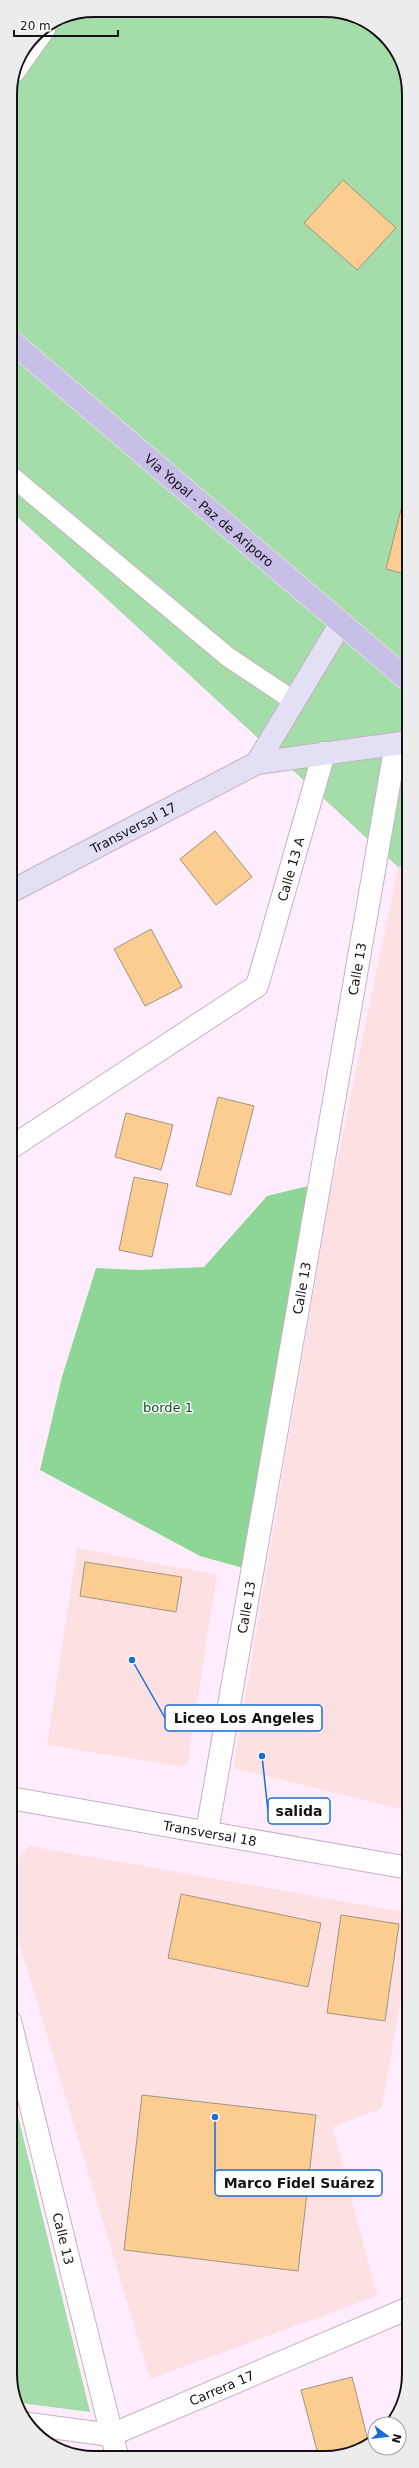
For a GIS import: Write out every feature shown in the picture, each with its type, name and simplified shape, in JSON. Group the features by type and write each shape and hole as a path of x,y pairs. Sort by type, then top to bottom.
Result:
{"main road":[{"name":"Via Yopal - Paz de Ariporo","path":"17,346 402,675"}],"street":[{"path":"257,763 341,623"},
{"path":"257,763 402,743"},
{"name":"Calle 13","path":"208,1832 402,743"},
{"name":"Calle 13 A","path":"17,1145 257,986 324,753"},
{"name":"Transversal 17","path":"17,888 257,763"},
{"name":"Transversal 18","path":"17,1799 402,1867"},
{"name":"Calle 13","path":"17,2050 114,2445"},
{"name":"Carrera 17","path":"114,2445 402,2311"},
{"path":"37,2426 114,2445"}],"lane":[{"path":"17,481 228,657 294,701"}],"shaded area":[{"path":"402,865 402,1809 233,1768 329,1200 398,867"},
{"path":"77,1548 217,1575 187,1767 47,1745"},
{"path":"30,1846 402,1912 402,1992 382,2108 333,2127 377,2296 150,2379 17,1935 17,1860"}],"green space":[{"path":"89,17 335,18 359,25 376,36 386,47 396,65 402,89 402,865 398,867 17,516 18,79 27,55 33,47 51,30 65,23 79,18"},
{"name":"borde 1","path":"316,1184 254,1571 200,1556 40,1470 62,1377 96,1268 138,1270 204,1267 267,1196"},
{"path":"17,2112 90,2412 23,2403 18,2389"}],"building":[{"path":"343,180 396,228 357,270 304,223"},
{"path":"402,506 402,573 386,569"},
{"path":"215,831 252,877 216,905 180,859"},
{"path":"151,929 182,987 145,1006 114,949"},
{"path":"218,1097 254,1106 231,1195 196,1186"},
{"path":"126,1113 173,1125 161,1170 115,1157"},
{"path":"134,1177 168,1184 152,1257 119,1250"},
{"path":"85,1562 182,1577 176,1612 80,1596"},
{"path":"181,1894 321,1923 308,1987 168,1958"},
{"path":"341,1915 399,1924 385,2021 327,2013"},
{"path":"142,2095 316,2115 298,2271 124,2250"},
{"path":"352,2377 367,2439 340,2450 317,2451 301,2390"}],"place":[{"name":"Liceo Los Angeles","path":"132,1660"},
{"name":"salida","path":"262,1756"},
{"name":"Marco Fidel Suárez","path":"215,2117"}]}
